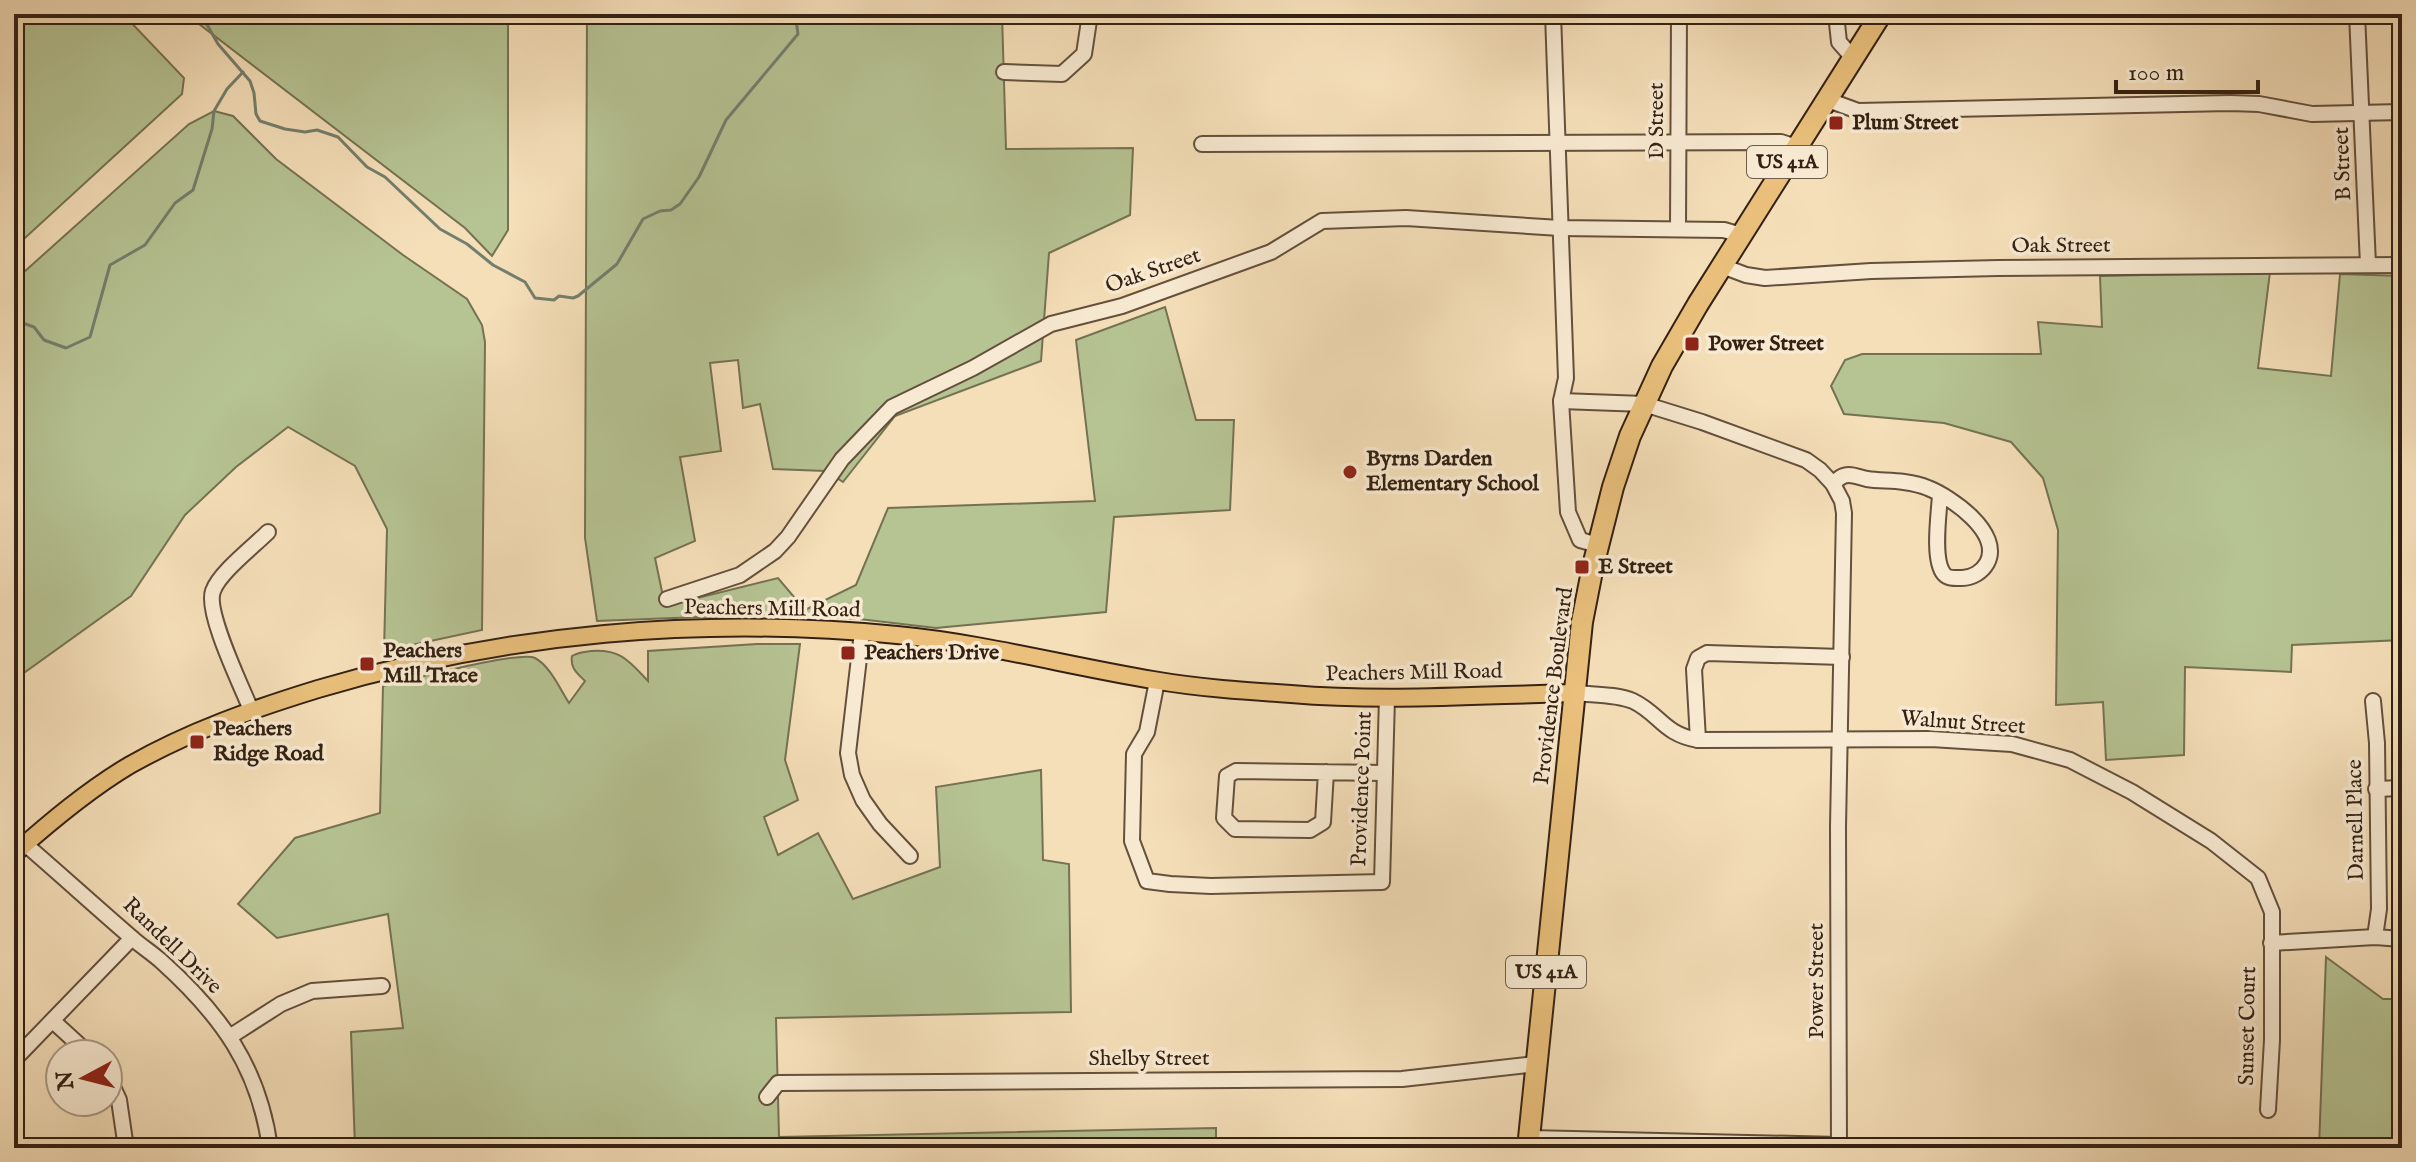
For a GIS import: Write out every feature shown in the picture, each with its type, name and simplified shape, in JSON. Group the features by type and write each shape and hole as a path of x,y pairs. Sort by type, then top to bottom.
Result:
{"highway":[{"name":"Providence Boulevard","path":"1529,1143 1582,622 1613,487 1630,436 1669,353 1881,14"}],"main road":[{"name":"Peachers Mill Road","path":"20,849 75,802 130,766 204,728 251,710 359,677 436,658 592,635 763,628 862,632 935,639 1157,681 1295,695 1387,697 1575,693"}],"street":[{"path":"1004,72 1062,74 1084,54 1090,14"},
{"path":"1553,14 1566,378 1561,401 1568,512 1580,540 1598,545"},
{"name":"D Street","path":"1678,228 1679,14"},
{"path":"1836,14 1839,42 1854,59"},
{"name":"B Street","path":"2357,14 2368,265"},
{"path":"1828,100 1858,111 2230,103 2259,104 2312,114 2402,112"},
{"path":"1202,144 1781,142 1796,147"},
{"name":"Oak Street","path":"667,599 740,575 775,551 842,459 892,407 973,368 1051,324 1122,306 1271,252 1322,221 1406,218 1560,228 1724,230 1741,235"},
{"name":"Oak Street","path":"1722,266 1765,278 1943,269 2402,265"},
{"path":"1561,401 1644,404 1806,460 1833,484 1841,476 1850,474 1864,479 1926,487 1940,495 1978,523 1988,539 1989,558 1985,566 1967,578 1951,578 1944,574 1939,562 1940,495"},
{"name":"Power Street","path":"1833,484 1844,507 1842,724 1839,740 1839,1146"},
{"path":"251,710 213,614 212,592 226,572 268,532"},
{"path":"862,632 848,753 852,775 869,809 910,856"},
{"path":"1698,740 1694,669 1698,658 1707,653 1842,657"},
{"name":"Providence Point","path":"1157,681 1147,732 1134,754 1132,841 1147,881 1170,884 1382,882 1387,697"},
{"name":"Walnut Street","path":"1575,693 1631,700 1675,734 1698,740 1931,739 2012,744 2070,760 2132,792 2211,841 2258,878 2272,912 2271,943"},
{"name":"Darnell Place","path":"2373,701 2377,743 2379,909 2375,937"},
{"path":"1326,772 1323,822 1318,827 1310,830 1235,829 1224,818 1227,776 1236,771 1326,772 1385,773"},
{"path":"2376,789 2402,788"},
{"name":"Randell Drive","path":"20,849 159,959 190,988 231,1036 251,1076 266,1119 270,1148"},
{"path":"2271,943 2375,937 2402,939"},
{"path":"14,1060 132,938"},
{"name":"Sunset Court","path":"2268,1110 2272,1040 2271,943"},
{"path":"231,1036 281,1004 312,991 382,986"},
{"path":"53,1021 72,1038"},
{"name":"Shelby Street","path":"767,1097 778,1083 1402,1079 1536,1064"},
{"path":"122,1118 126,1148"},
{"path":"1529,1143 1839,1146"}],"green space":[{"path":"14,14 123,14 184,78 182,94 14,248"},
{"path":"186,14 508,14 508,230 492,256 465,228"},
{"path":"587,14 1002,14 1006,149 1133,148 1130,215 1049,253 1041,361 895,416 843,482 826,471 773,469 760,404 743,408 738,360 710,363 721,451 680,457 695,541 655,558 665,606 778,578 805,610 856,585 888,508 1095,501 1076,340 1165,307 1196,420 1234,420 1230,510 1114,517 1106,612 936,628 775,614 597,621 585,538"},
{"path":"214,111 233,116 276,159 467,299 482,325 485,342 482,630 384,651 387,529 355,466 288,427 236,467 185,515 131,596 14,680 14,281 189,124"},
{"path":"2270,272 2258,368 2331,376 2340,274 2402,276 2402,640 2292,645 2291,672 2185,667 2184,755 2106,760 2103,702 2056,705 2058,530 2043,478 2011,442 1944,423 1844,414 1831,386 1845,360 1862,354 2041,354 2038,322 2102,327 2100,276"},
{"path":"800,644 785,760 798,800 764,817 778,855 818,833 853,899 940,867 936,787 1041,770 1043,860 1069,864 1071,1012 776,1018 779,1137 1216,1128 1216,1148 355,1148 351,1032 403,1028 388,914 277,938 238,904 295,838 380,813 383,686 486,662 525,657 535,658 545,666 569,703 585,681 572,664 572,656 579,653 601,651 617,654 630,662 648,681 648,651"},
{"path":"2326,957 2383,999 2402,999 2402,1148 2319,1148"}],"waterway":[{"path":"201,14 218,44 250,81 260,121 285,129 317,130 338,137 367,167 385,177 440,229 467,244 493,265 525,282 535,298 554,300 559,296 578,296 617,264 643,219 680,204 699,177 726,120 798,34 795,14"},
{"path":"14,320 34,327 44,340 66,348 90,337 110,265 145,245 175,203 193,190 212,129 214,111 227,89 243,72"}],"place":[{"name":"Plum Street","path":"1836,123"},
{"name":"Power Street","path":"1692,344"},
{"name":"Byrns Darden Elementary School","path":"1350,472"},
{"name":"E Street","path":"1582,567"},
{"name":"Peachers Drive","path":"848,653"},
{"name":"Peachers Mill Trace","path":"367,664"},
{"name":"Peachers Ridge Road","path":"197,742"}]}
